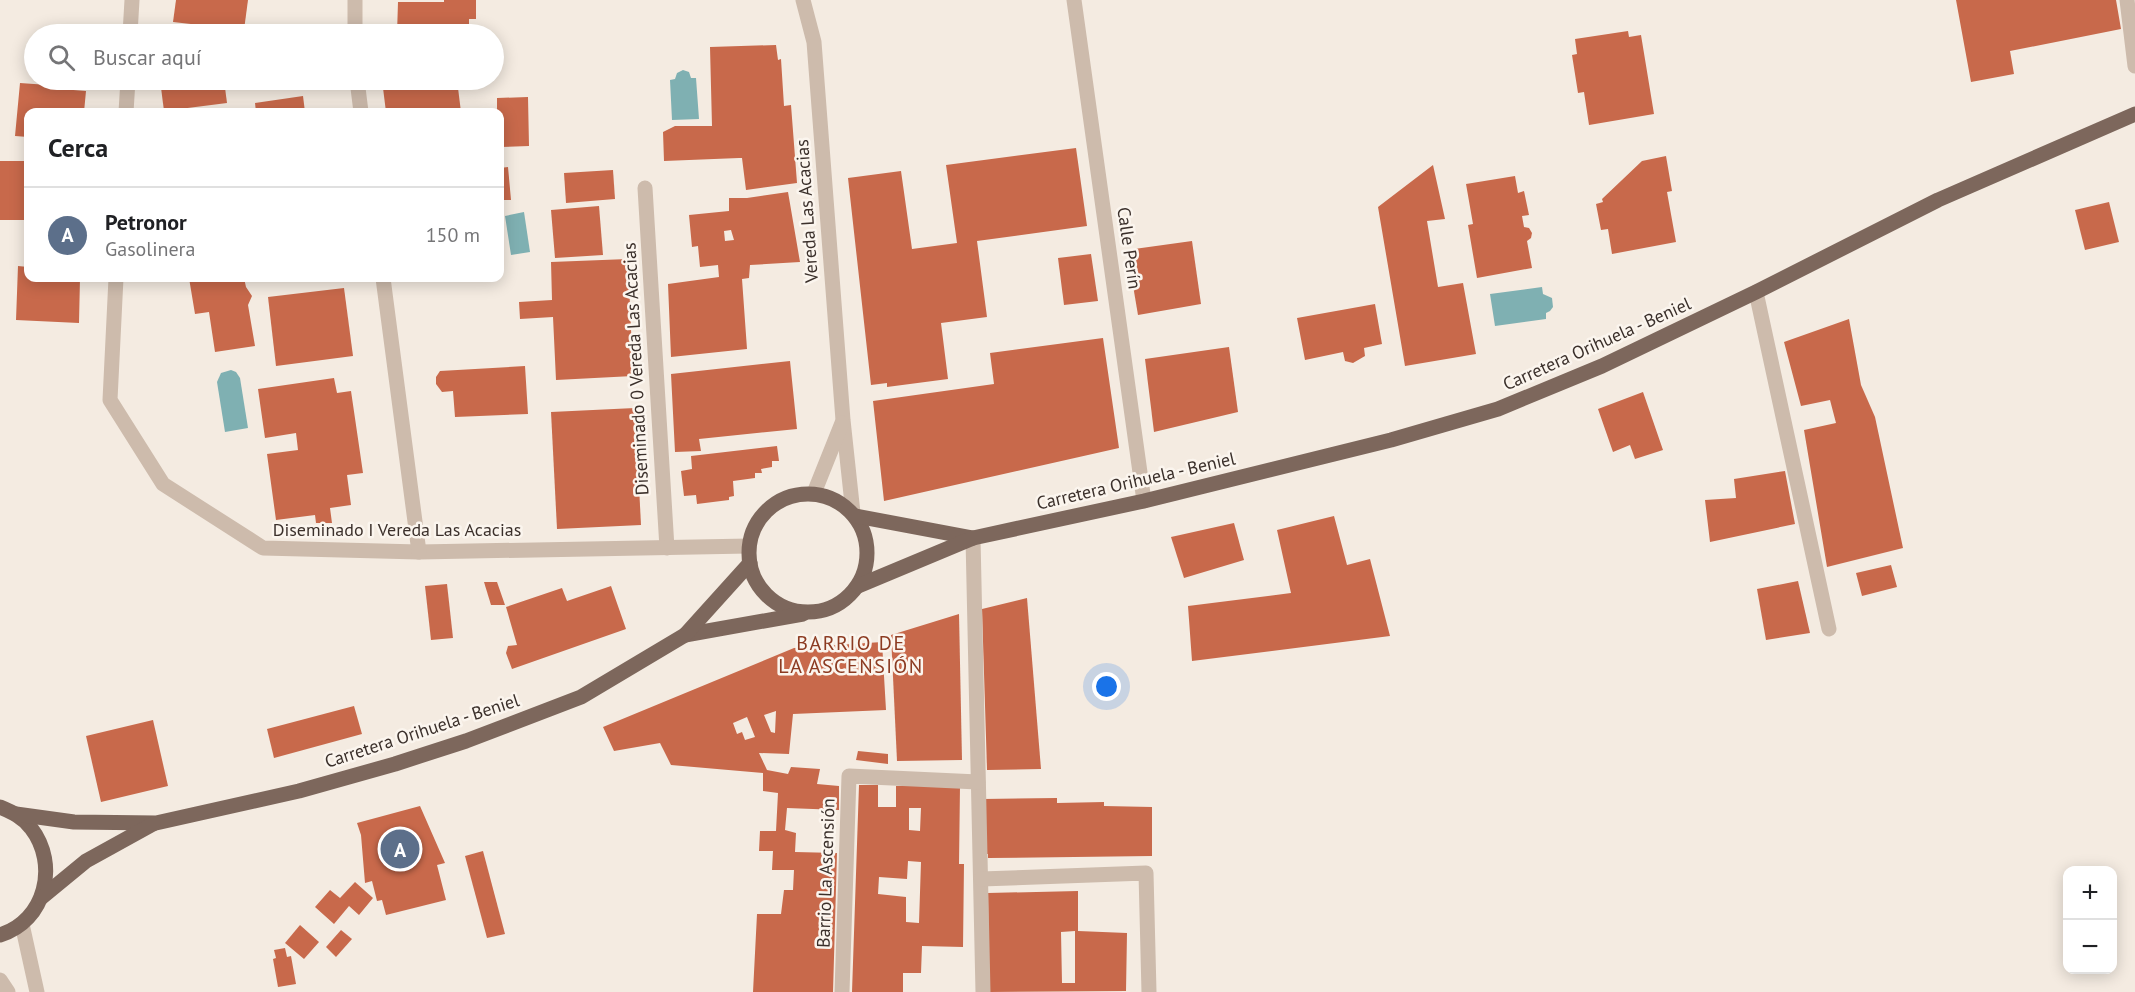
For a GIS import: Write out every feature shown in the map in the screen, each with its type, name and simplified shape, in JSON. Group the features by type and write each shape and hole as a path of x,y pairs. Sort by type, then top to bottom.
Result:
{"main road":[{"name":"Carretera Orihuela - Beniel","path":"858,586 973,538 1144,501 1391,440 1498,409 1602,366 1756,292 1938,200 2135,114"},
{"path":"814,493 835,500 854,515 865,533 868,551 866,569 858,586 842,601 821,611 801,612 782,606 766,594 755,581 750,563 749,546 754,528 764,513 778,501 796,495 814,493"},
{"name":"Carretera Orihuela - Beniel","path":"854,515 973,538"},
{"name":"Carretera Orihuela - Beniel","path":"16,814 74,822 156,823 299,791 466,741 581,697 685,635 750,563"},
{"name":"Carretera Orihuela - Beniel","path":"685,635 821,611"},
{"path":"0,807 16,814 30,826 40,843 46,861 46,880 41,898 33,912 22,924 0,935"},
{"name":"Carretera Orihuela - Beniel","path":"41,898 86,861 156,823"}],"street":[{"path":"131,24 132,0"},
{"path":"354,0 355,24"},
{"name":"Vereda Las Acacias","path":"803,0 814,42 843,420 854,515"},
{"name":"Calle Perín","path":"1074,0 1144,501"},
{"path":"2127,0 2135,66"},
{"path":"126,108 127,90"},
{"path":"358,90 360,108"},
{"name":"Diseminado 0 Vereda Las Acacias","path":"645,188 667,548"},
{"name":"Diseminado I Vereda Las Acacias","path":"116,282 110,400 163,484 263,548 419,552 749,546"},
{"path":"384,282 419,552"},
{"path":"1756,292 1829,629"},
{"name":"Vereda Las Acacias","path":"814,493 843,420"},
{"path":"973,538 983,992"},
{"name":"Barrio La Ascensión","path":"842,992 849,776 978,782"},
{"path":"981,879 1146,873 1149,992"},
{"path":"22,924 37,992"},
{"path":"0,980 8,992"}],"water":[{"path":"683,70 689,72 691,78 696,78 699,119 672,120 670,80 675,79 677,73"},
{"path":"524,212 530,252 511,255 505,216"},
{"path":"1542,287 1543,294 1552,298 1553,307 1546,313 1546,319 1495,326 1490,294"},
{"path":"231,370 236,372 240,378 248,428 225,432 217,382 221,373"}],"building":[{"path":"176,0 248,0 245,24 173,22"},
{"path":"444,0 476,0 476,19 469,19 469,24 397,24 398,2 444,2"},
{"path":"1956,0 2116,0 2121,29 2010,51 2014,74 1971,82"},
{"path":"1628,31 1629,37 1641,35 1654,114 1589,125 1584,92 1578,93 1572,55 1577,54 1575,39"},
{"path":"776,45 778,60 781,59 784,106 791,105 797,183 746,190 742,158 664,161 663,132 675,126 712,126 710,47"},
{"path":"20,83 24,83 24,90 86,91 84,108 24,108 24,137 15,136"},
{"path":"161,90 225,90 227,103 188,108 164,108"},
{"path":"383,90 458,90 460,108 386,108"},
{"path":"303,96 304,108 256,108 255,103"},
{"path":"528,97 529,146 504,147 504,108 497,108 497,98"},
{"path":"1076,148 1087,226 977,241 987,317 941,323 948,379 887,387 887,383 871,385 848,178 901,171 912,249 957,243 946,165"},
{"path":"1666,156 1672,191 1667,192 1676,242 1612,254 1608,229 1601,230 1596,204 1603,202 1602,199 1642,161"},
{"path":"0,161 24,161 24,220 0,220"},
{"path":"1433,165 1445,219 1427,221 1438,287 1463,283 1476,354 1405,366 1378,207"},
{"path":"508,167 511,200 504,200 504,168"},
{"path":"613,170 615,199 566,203 564,173"},
{"path":"1515,176 1518,193 1524,191 1529,215 1522,216 1524,227 1529,228 1532,233 1531,238 1527,241 1532,268 1477,278 1468,225 1473,224 1466,184"},
{"path":"788,192 800,262 750,265 749,278 742,279 747,349 671,357 668,284 719,277 718,265 700,267 698,246 692,247 689,215 729,211 729,198 747,198","holes":["731,230 734,240 725,241 724,231"]},
{"path":"2109,202 2119,242 2085,250 2075,210"},
{"path":"599,206 603,255 555,258 551,210"},
{"path":"1192,241 1201,304 1138,315 1127,250"},
{"path":"1091,254 1098,301 1064,305 1058,258"},
{"path":"628,259 633,376 556,380 553,317 520,319 519,302 552,300 551,262"},
{"path":"18,266 24,267 24,282 80,282 79,323 16,320"},
{"path":"190,282 245,282 252,296 248,305 255,346 215,352 209,312 195,314"},
{"path":"344,288 353,356 276,366 268,297"},
{"path":"1375,304 1382,344 1364,348 1365,356 1353,363 1345,361 1343,352 1305,360 1297,318"},
{"path":"1849,319 1861,385 1875,417 1903,548 1827,567 1804,430 1836,423 1830,400 1801,406 1784,342"},
{"path":"1103,338 1119,448 884,501 873,401 994,384 990,353"},
{"path":"1229,347 1238,412 1154,432 1145,359"},
{"path":"790,361 797,429 699,439 701,451 675,452 671,374"},
{"path":"525,366 528,414 455,417 453,391 442,392 436,384 436,377 440,371"},
{"path":"334,378 337,393 351,391 363,473 347,475 351,505 330,508 332,523 316,523 315,515 276,520 267,454 298,450 296,433 265,438 258,389"},
{"path":"1643,392 1663,450 1635,459 1630,445 1613,452 1598,409"},
{"path":"635,408 641,525 557,529 551,412"},
{"path":"777,446 779,461 772,461 772,467 761,469 762,473 755,473 755,478 733,481 734,496 729,497 729,500 697,504 696,495 684,496 681,471 692,469 691,456"},
{"path":"1785,471 1795,524 1710,542 1705,500 1736,498 1734,479"},
{"path":"1334,516 1347,565 1370,559 1390,636 1192,661 1188,606 1291,593 1277,530"},
{"path":"1234,523 1244,560 1184,578 1171,537"},
{"path":"1891,565 1897,587 1862,596 1856,573"},
{"path":"1798,581 1810,633 1766,640 1757,589"},
{"path":"484,582 497,582 505,605 491,605"},
{"path":"447,584 453,638 431,640 425,586"},
{"path":"611,586 626,629 512,669 506,653 508,646 517,645 506,607 562,588 567,601"},
{"path":"1027,598 1041,769 987,770 982,609"},
{"path":"959,614 962,760 897,761 891,635"},
{"path":"882,642 886,710 793,714 789,754 759,753 767,770 788,774 791,767 820,769 817,784 839,786 839,810 787,808 785,830 796,833 795,852 837,853 833,992 753,992 757,914 781,914 784,890 793,890 794,870 772,870 773,851 759,851 760,831 776,831 778,793 763,791 763,773 671,765 660,743 614,751 603,727 794,648","holes":["776,711 775,733 771,732 764,715","747,717 755,737 745,740 742,732 737,734 733,723"]},
{"path":"354,706 362,734 274,758 267,729"},
{"path":"153,720 168,786 101,802 86,736"},
{"path":"858,751 888,754 888,764 856,760"},
{"path":"859,785 878,785 878,807 896,807 896,786 960,786 959,864 964,864 963,947 922,946 921,973 903,973 903,992 852,992","holes":["909,808 921,808 920,831 909,830","908,861 921,862 919,923 906,922 906,897 878,894 879,877 907,879"]},
{"path":"1057,798 1057,803 1104,802 1104,806 1152,807 1152,856 988,858 988,854 983,854 983,799"},
{"path":"420,806 445,863 437,865 446,900 386,915 382,900 377,901 372,881 365,883 361,835 357,823"},
{"path":"483,851 505,934 487,938 465,856"},
{"path":"355,882 373,898 359,915 349,906 334,924 315,907 330,890 340,898"},
{"path":"1078,891 1078,931 1127,933 1126,991 989,992 988,893","holes":["1075,931 1075,983 1062,983 1061,932"]},
{"path":"300,925 319,942 304,959 285,943"},
{"path":"341,930 352,939 336,957 326,947"},
{"path":"285,948 287,957 291,956 296,984 278,987 273,959 276,958 274,950"}],"place":[{"name":"Petronor","path":"400,849"}],"district":[{"name":"BARRIO DE LA ASCENSIÓN","path":"851,654"}]}
